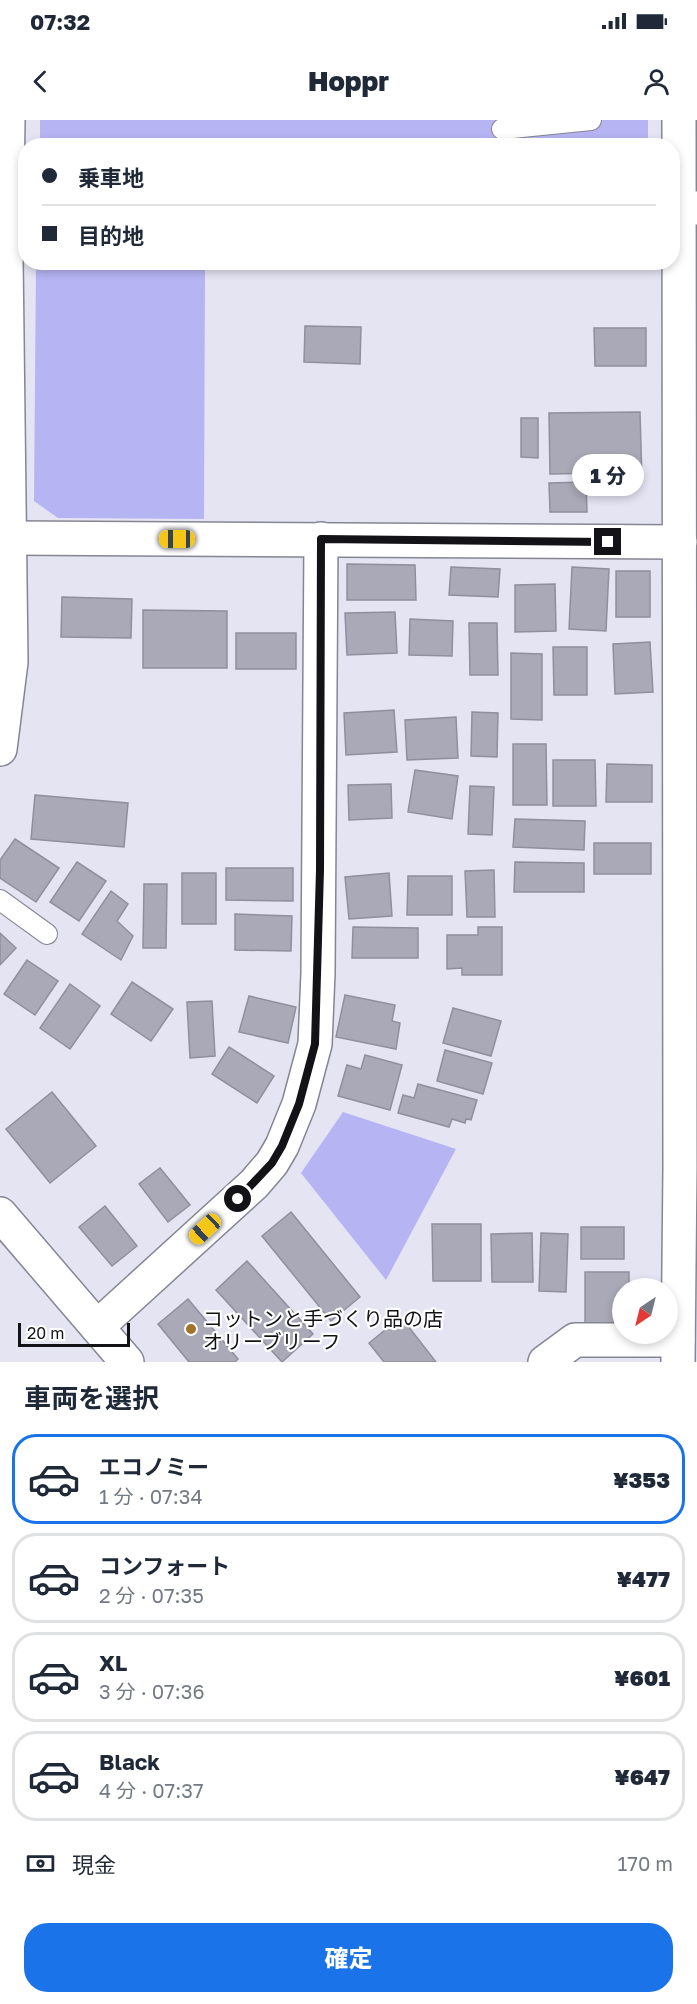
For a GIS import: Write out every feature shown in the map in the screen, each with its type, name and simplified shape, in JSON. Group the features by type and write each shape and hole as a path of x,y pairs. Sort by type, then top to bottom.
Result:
{"street":[{"path":"0,748 11,662 6,256 11,206 8,120"},
{"path":"679,120 680,138"},
{"path":"545,1362 575,1340 678,1351 689,1168 680,542 683,208 680,142"},
{"path":"10,538 680,542"},
{"path":"97,1327 254,1184 282,1146 299,1104 315,1044 318,985 321,539"},
{"path":"0,1214 127,1362"}],"lane":[{"path":"502,129 591,120"},
{"path":"0,900 46,934"}],"shaded area":[{"path":"40,120 648,120 648,138 40,138"},
{"path":"36,270 205,270 204,519 58,518 34,501"},
{"path":"343,1112 456,1149 386,1280 301,1173"}],"building":[{"path":"305,326 361,327 360,364 304,362"},
{"path":"594,328 646,328 646,366 595,366"},
{"path":"640,412 642,481 605,480 606,473 550,474 549,413"},
{"path":"521,418 538,418 538,458 521,457"},
{"path":"586,482 587,512 550,512 549,483"},
{"path":"347,564 415,565 416,600 347,600"},
{"path":"451,567 500,569 498,597 449,595"},
{"path":"572,567 609,569 606,631 569,629"},
{"path":"616,571 650,571 650,617 616,617"},
{"path":"555,584 556,631 515,632 515,585"},
{"path":"62,597 132,599 131,638 61,637"},
{"path":"143,610 227,611 227,668 143,668"},
{"path":"395,612 397,653 347,655 345,613"},
{"path":"410,619 453,621 452,656 409,655"},
{"path":"469,623 497,623 498,675 470,675"},
{"path":"236,633 296,633 296,669 236,669"},
{"path":"650,642 653,692 615,694 613,644"},
{"path":"553,647 587,647 587,695 554,695"},
{"path":"511,653 542,654 542,720 511,719"},
{"path":"394,710 397,752 346,755 344,713"},
{"path":"472,712 498,713 497,757 471,756"},
{"path":"456,717 458,758 407,760 405,720"},
{"path":"513,744 546,744 547,805 513,805"},
{"path":"553,760 595,760 596,806 553,806"},
{"path":"607,764 652,765 652,802 606,802"},
{"path":"415,770 458,776 452,819 408,812"},
{"path":"391,784 392,818 349,820 348,785"},
{"path":"470,786 494,787 492,835 468,834"},
{"path":"35,795 128,803 124,847 31,839"},
{"path":"515,819 585,821 584,850 513,847"},
{"path":"15,839 59,868 36,902 0,878 0,860"},
{"path":"594,843 651,843 651,874 594,874"},
{"path":"77,862 106,881 79,921 50,902"},
{"path":"515,862 584,863 584,892 514,892"},
{"path":"226,868 293,868 293,901 226,900"},
{"path":"494,870 495,917 467,917 465,871"},
{"path":"182,873 216,873 216,924 182,924"},
{"path":"389,873 392,916 349,919 345,877"},
{"path":"408,876 452,876 452,915 407,915"},
{"path":"144,884 167,884 166,948 143,948"},
{"path":"111,891 128,904 117,921 133,936 121,960 82,934"},
{"path":"235,914 292,916 291,951 235,950"},
{"path":"353,927 418,928 418,958 352,958"},
{"path":"478,927 502,927 502,975 462,975 462,968 447,969 447,935 478,935"},
{"path":"0,933 16,948 0,965"},
{"path":"27,960 58,981 35,1015 4,994"},
{"path":"132,982 173,1009 151,1041 111,1014"},
{"path":"70,984 100,1006 70,1049 40,1028"},
{"path":"345,995 395,1005 392,1021 400,1023 396,1049 336,1037"},
{"path":"249,996 296,1007 288,1043 239,1032"},
{"path":"212,1001 215,1056 190,1058 187,1002"},
{"path":"453,1008 501,1021 491,1056 443,1043"},
{"path":"229,1047 274,1076 257,1103 212,1074"},
{"path":"445,1050 492,1063 483,1094 437,1081"},
{"path":"365,1055 402,1065 390,1110 338,1096 347,1065 361,1069"},
{"path":"418,1084 477,1100 471,1120 466,1119 465,1123 452,1119 449,1127 398,1113 403,1095 414,1098"},
{"path":"52,1092 96,1146 50,1183 6,1129"},
{"path":"160,1168 190,1205 168,1222 139,1184"},
{"path":"105,1206 137,1246 112,1266 79,1227"},
{"path":"291,1212 360,1297 331,1321 262,1236"},
{"path":"432,1224 481,1224 481,1281 433,1281"},
{"path":"581,1227 624,1227 624,1259 581,1259"},
{"path":"532,1233 533,1282 492,1282 491,1234"},
{"path":"541,1233 568,1234 566,1292 539,1291"},
{"path":"247,1261 313,1334 282,1362 216,1290"},
{"path":"585,1272 629,1272 629,1278 612,1278 612,1323 585,1323"},
{"path":"188,1299 238,1359 235,1362 189,1362 158,1324"},
{"path":"401,1317 436,1362 384,1362 369,1343"}],"place":[{"name":"コットンと手づくり品の店 オリーブリーフ","path":"191,1329"}],"route":[{"path":"238,1199 272,1163 282,1146 299,1104 315,1044 320,870 321,539 608,542"}]}
